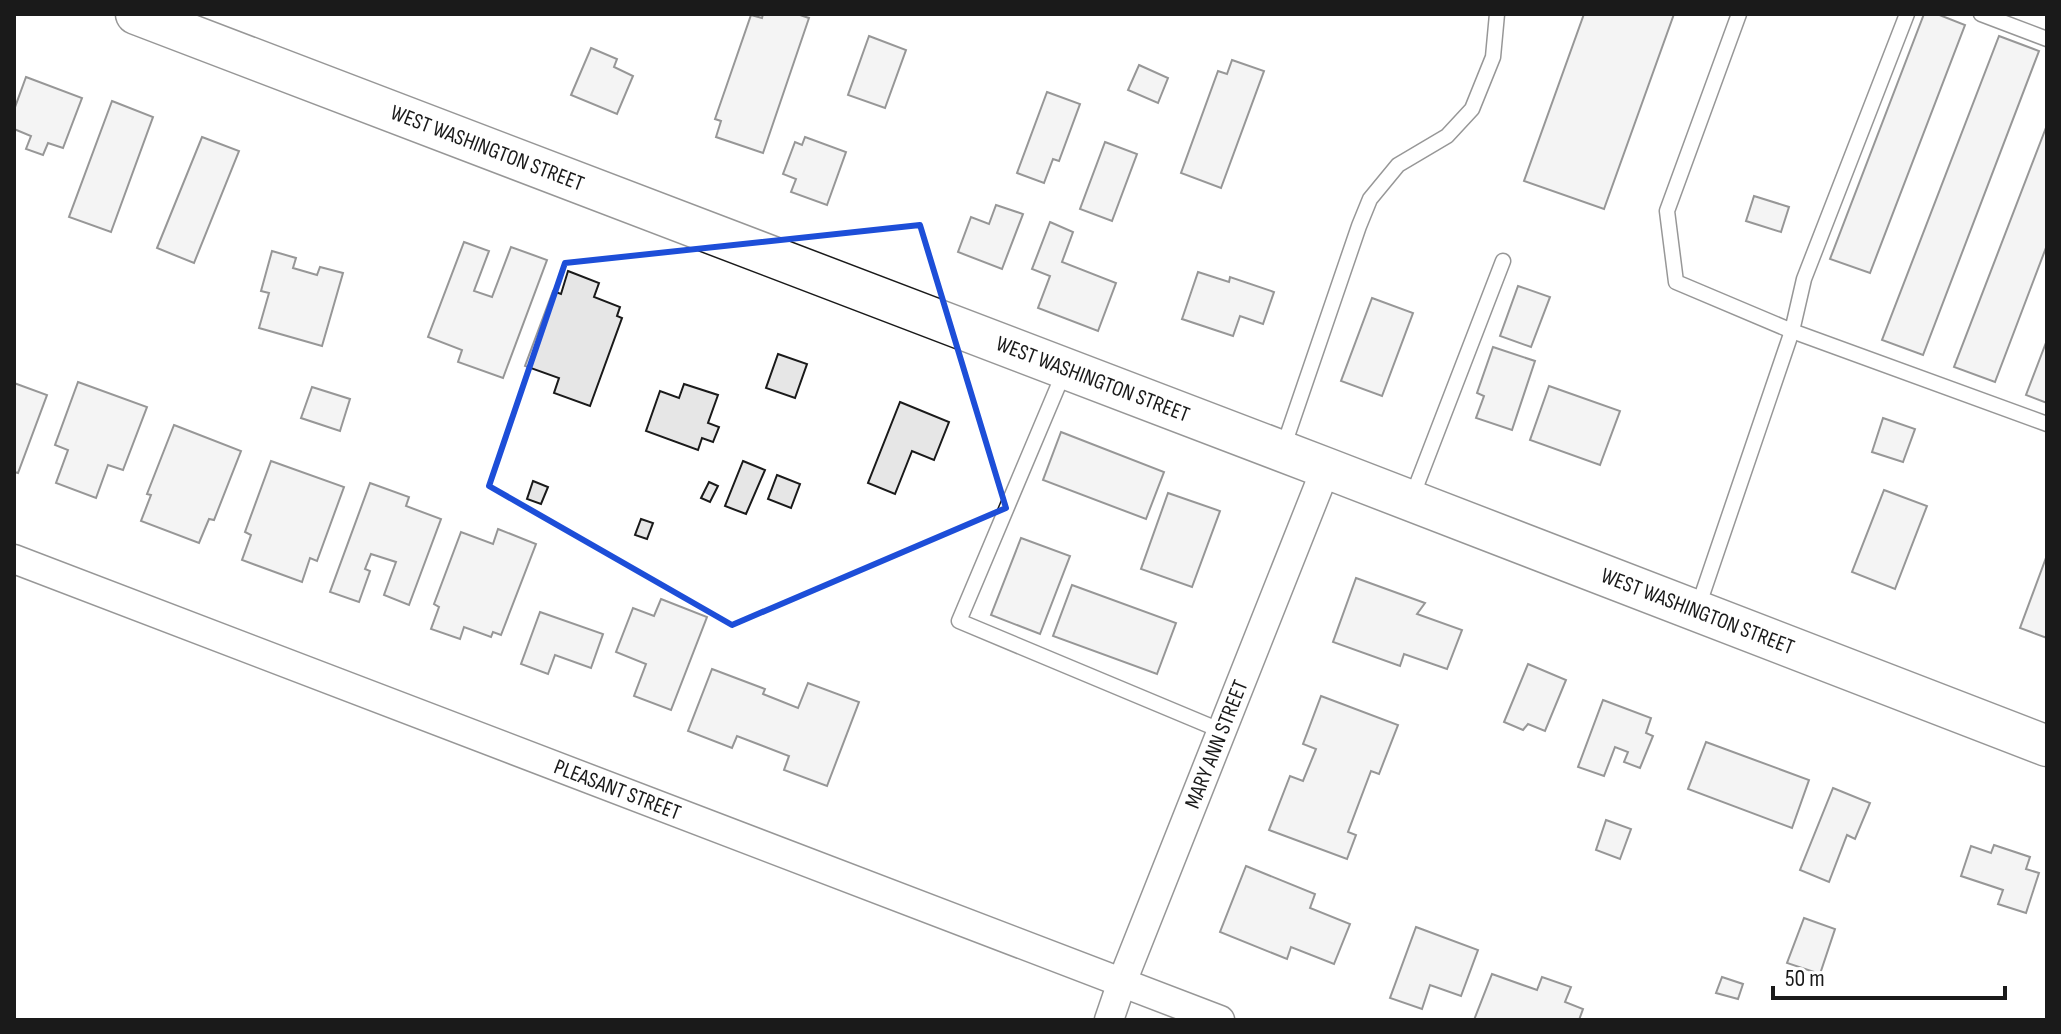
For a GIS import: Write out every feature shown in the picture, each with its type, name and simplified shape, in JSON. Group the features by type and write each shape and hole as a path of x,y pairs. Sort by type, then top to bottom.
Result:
{"main road":[{"name":"WEST WASHINGTON STREET","path":"136,14 2047,746"}],"street":[{"name":"MARY ANN STREET","path":"1109,1020 1326,468"},
{"name":"PLEASANT STREET","path":"14,559 1220,1020"}],"lane":[{"path":"1282,451 1370,199 1398,165 1447,136 1472,109 1493,57 1497,14"},
{"path":"1739,14 1667,211 1676,282 1792,331 2047,424"},
{"path":"1696,611 1792,331 1804,279 1907,14"},
{"path":"1981,14 2047,39"},
{"path":"1410,501 1503,261"},
{"path":"1065,368 959,621 1222,731"}],"highlighted area":[{"path":"920,225 1006,508 732,625 489,486 565,263"}],"building":[{"path":"763,14 797,14 809,18 763,153 716,137 721,121 715,119 751,15 762,18"},
{"path":"1584,14 1674,14 1604,209 1524,181"},
{"path":"1924,14 1937,14 1965,25 1870,273 1830,259"},
{"path":"869,36 906,50 885,108 848,95"},
{"path":"1999,36 2039,51 1923,355 1882,340"},
{"path":"591,48 617,59 614,67 633,76 617,114 571,95"},
{"path":"1232,60 1264,71 1221,188 1181,173 1218,71 1227,74"},
{"path":"1139,65 1168,78 1158,103 1128,90"},
{"path":"26,77 82,98 63,148 48,143 43,155 26,149 31,136 14,129 14,110"},
{"path":"1047,92 1080,104 1059,161 1053,159 1044,183 1017,173"},
{"path":"112,101 153,117 111,232 69,217"},
{"path":"2047,125 2047,245 1995,382 1954,367"},
{"path":"202,137 239,151 194,263 157,248"},
{"path":"805,137 846,152 827,205 791,192 796,179 783,174 795,142 802,145"},
{"path":"1105,142 1137,154 1112,221 1080,209"},
{"path":"1754,196 1789,207 1781,232 1746,221"},
{"path":"996,205 1023,214 1002,269 958,252 971,217 989,224"},
{"path":"1050,222 1073,232 1062,262 1116,283 1098,331 1038,308 1050,276 1032,269"},
{"path":"464,242 489,251 474,291 492,297 511,247 547,260 503,378 458,362 462,350 428,337"},
{"path":"272,251 296,258 293,268 317,275 320,267 343,273 322,346 259,328 269,293 261,291"},
{"path":"568,271 599,283 594,297 620,307 617,316 622,318 590,406 554,393 559,378 525,366 553,291 561,294"},
{"path":"1198,272 1229,282 1230,277 1274,292 1263,324 1240,316 1233,336 1182,319"},
{"path":"1518,286 1550,297 1531,347 1500,336"},
{"path":"1372,298 1413,313 1382,396 1341,381"},
{"path":"2047,340 2047,403 2026,395"},
{"path":"1493,347 1535,361 1512,430 1476,418 1484,396 1477,393"},
{"path":"778,354 807,364 795,398 766,388"},
{"path":"78,382 147,407 123,470 108,465 96,498 56,483 68,450 55,445"},
{"path":"14,383 47,395 18,473 14,472"},
{"path":"684,384 718,395 708,423 719,427 713,442 702,438 698,450 646,431 660,391 679,398"},
{"path":"1549,386 1620,411 1600,465 1530,440"},
{"path":"312,387 350,399 340,431 301,418"},
{"path":"900,402 949,422 934,460 912,451 895,494 868,483"},
{"path":"1883,418 1915,429 1903,462 1872,452"},
{"path":"174,425 241,451 214,520 209,519 199,543 141,521 151,495 147,494"},
{"path":"1061,432 1164,472 1146,519 1043,480"},
{"path":"271,461 344,487 317,561 310,558 302,582 242,560 251,535 245,532"},
{"path":"743,461 765,470 746,514 725,506"},
{"path":"777,475 800,484 791,508 768,499"},
{"path":"533,481 548,487 541,504 527,499"},
{"path":"709,482 718,486 710,502 701,498"},
{"path":"370,483 409,497 406,506 441,519 409,605 384,595 396,562 371,554 365,569 370,571 359,602 330,592"},
{"path":"1884,490 1927,506 1895,589 1852,572"},
{"path":"1168,493 1220,511 1192,587 1141,569"},
{"path":"641,519 653,523 647,539 635,535"},
{"path":"498,529 536,544 501,635 493,632 491,637 464,627 460,639 431,629 439,607 434,604 461,532 493,544"},
{"path":"1021,538 1070,556 1040,634 991,615"},
{"path":"2047,555 2047,638 2020,628"},
{"path":"1356,578 1425,603 1417,614 1462,630 1447,669 1404,654 1400,666 1333,642"},
{"path":"1072,585 1176,623 1157,674 1053,636"},
{"path":"661,599 707,617 671,710 634,696 646,664 616,652 633,608 654,616"},
{"path":"540,612 603,634 591,668 555,655 548,674 521,664"},
{"path":"1528,664 1566,680 1545,731 1528,724 1523,730 1504,722"},
{"path":"712,669 765,689 763,694 798,708 808,683 859,702 827,786 784,770 789,756 737,736 732,748 688,731"},
{"path":"1321,696 1398,725 1379,774 1371,771 1348,832 1356,835 1347,859 1269,830 1290,776 1303,781 1316,749 1303,744"},
{"path":"1603,700 1651,718 1646,733 1653,736 1640,768 1624,762 1628,752 1615,747 1604,776 1578,767"},
{"path":"1706,742 1809,780 1792,828 1688,789"},
{"path":"1833,788 1870,803 1855,839 1847,835 1829,882 1800,870"},
{"path":"1606,820 1631,829 1620,859 1596,850"},
{"path":"1994,845 2030,857 2026,869 2039,873 2026,913 1998,904 2003,890 1961,876 1971,846 1991,853"},
{"path":"1246,866 1315,894 1310,908 1350,924 1334,964 1291,947 1287,959 1220,932"},
{"path":"1804,918 1835,929 1820,974 1787,963"},
{"path":"1416,927 1478,950 1461,996 1430,985 1422,1009 1390,998"},
{"path":"1492,974 1537,990 1542,977 1571,987 1565,1002 1583,1009 1579,1020 1474,1020"},
{"path":"1722,977 1743,984 1738,999 1716,993"}]}
